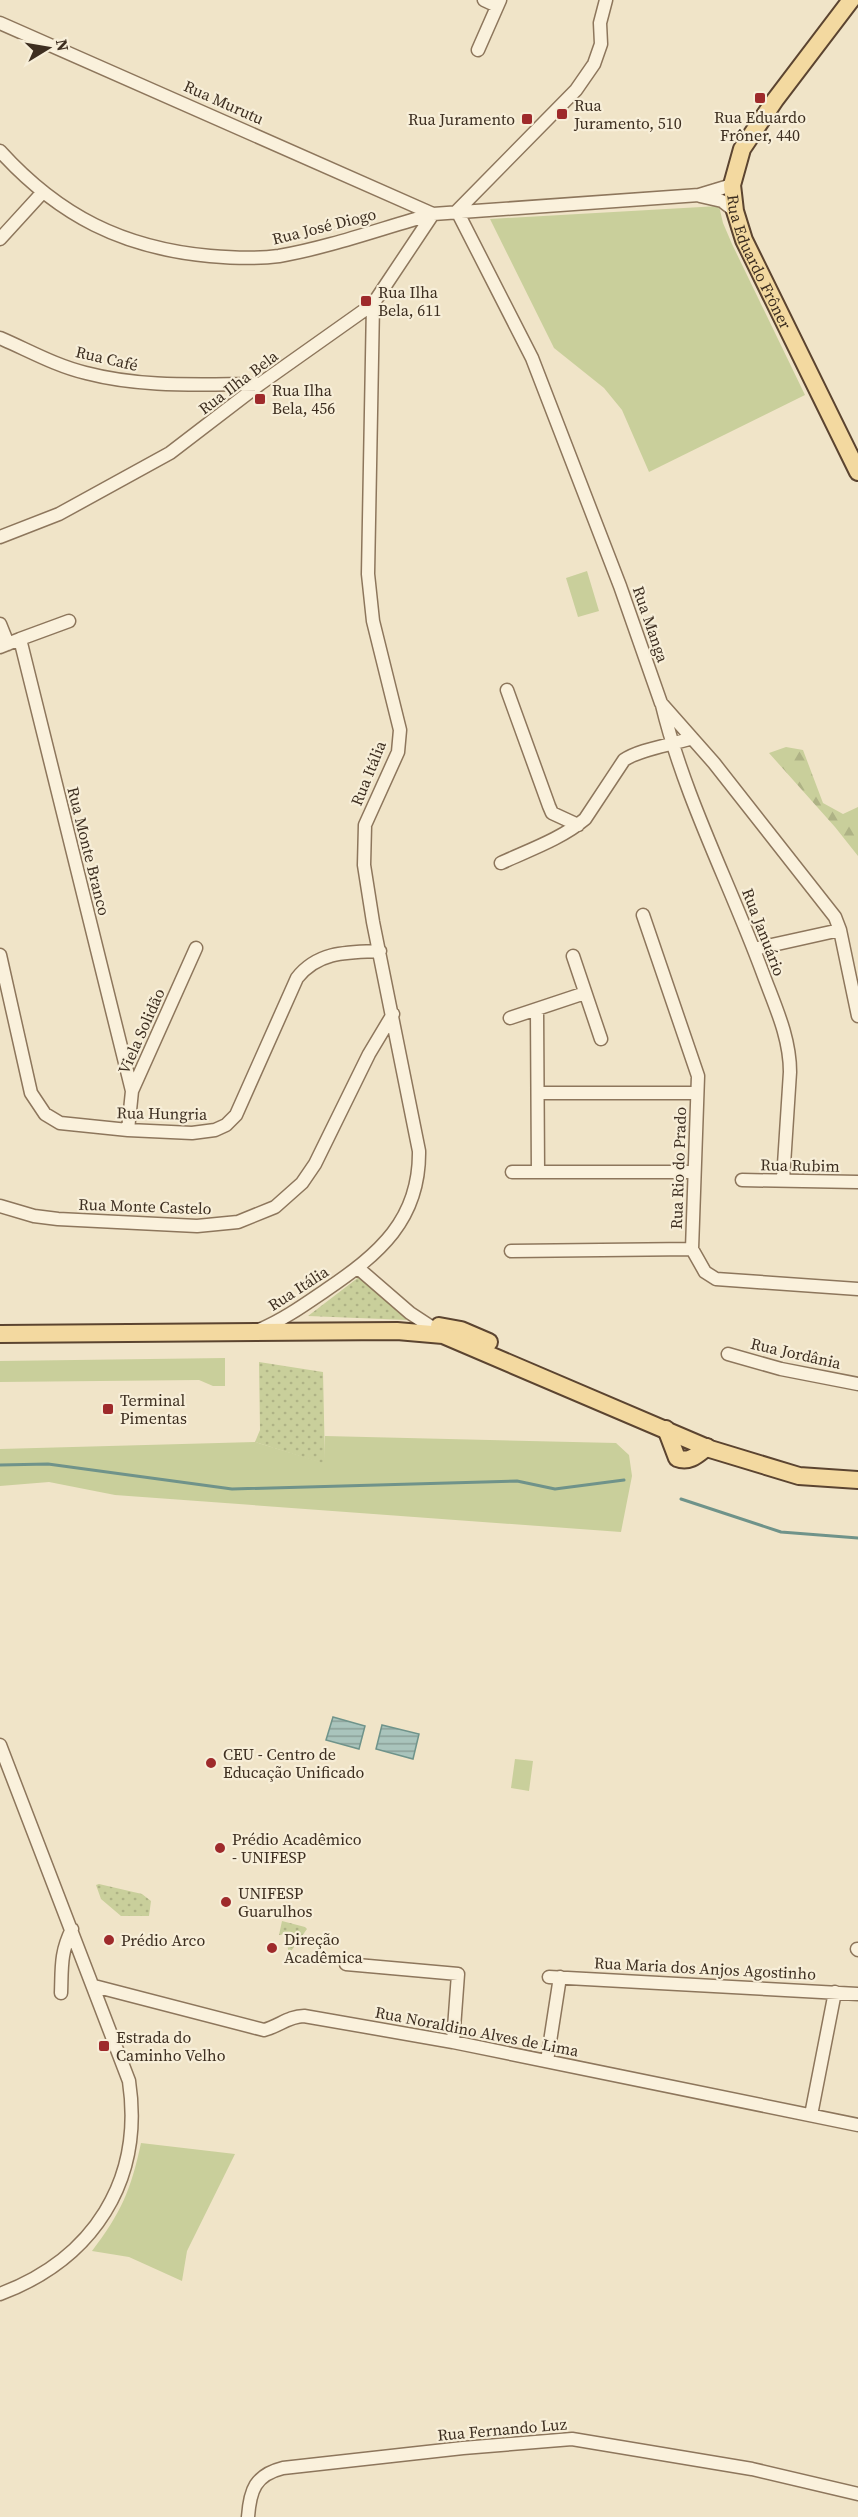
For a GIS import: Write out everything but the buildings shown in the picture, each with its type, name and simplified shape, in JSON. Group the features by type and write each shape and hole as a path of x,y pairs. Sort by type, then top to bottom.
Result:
{"main road":[{"name":"Rua Eduardo Frôner","path":"852,0 748,137 742,149 732,185 735,211 749,251 858,471"},
{"path":"253,1333 309,1325 428,1324 461,1330 764,1460 809,1472 858,1472"},
{"path":"0,1334 397,1331 443,1335 707,1447 770,1469 800,1476 858,1480"}],"street":[{"path":"478,50 499,3 484,0"},
{"path":"457,211 576,90 598,57 601,44 601,14 606,0"},
{"name":"Rua Murutu","path":"0,23 433,214"},
{"name":"Rua José Diogo","path":"0,151 42,193 80,218 117,236 154,249 235,258 278,256 433,214"},
{"path":"433,214 699,195 732,185"},
{"path":"0,239 42,193"},
{"path":"699,195 722,201 735,211"},
{"name":"Rua Manga","path":"457,211 532,358 620,586 662,703 835,917 840,930 858,1016"},
{"name":"Rua Ilha Bela","path":"0,537 59,514 160,459 260,384 373,304 433,214"},
{"name":"Rua Itália","path":"253,1333 282,1320 358,1268 386,1243 402,1219 420,1175 419,1151 364,865 365,825 398,752 400,730 373,621 368,574 373,304"},
{"name":"Rua Café","path":"0,338 83,373 123,381 166,385 260,384"},
{"path":"212,384 240,400"},
{"path":"9,643 69,621"},
{"name":"Rua Monte Branco","path":"0,624 9,643 132,1091"},
{"path":"507,690 552,813 578,825"},
{"name":"Rua Januário","path":"662,703 672,746 754,949 786,1036 790,1054 783,1180"},
{"path":"501,863 565,834 578,825 624,760 631,754 672,746 692,738"},
{"name":"Rua Rio do Prado","path":"643,915 698,1076 692,1249 700,1266 716,1279 858,1290"},
{"path":"754,949 840,930"},
{"name":"Viela Solidão","path":"128,1130 132,1091 196,948"},
{"name":"Rua Hungria","path":"0,955 28,1083 37,1104 45,1114 60,1123 128,1130 203,1133 226,1125 236,1115 297,978 306,967 330,955 380,951"},
{"path":"573,956 601,1039"},
{"path":"510,1018 585,993"},
{"path":"537,1010 538,1172"},
{"name":"Rua Monte Castelo","path":"0,1206 34,1216 58,1219 197,1226 238,1222 275,1207 302,1183 315,1164 369,1054 393,1014"},
{"path":"539,1093 697,1093"},
{"path":"512,1172 693,1172"},
{"name":"Rua Rubim","path":"742,1180 858,1182"},
{"path":"511,1251 692,1249"},
{"path":"358,1268 410,1313 443,1335"},
{"name":"Rua Jordânia","path":"728,1353 792,1372 858,1383"},
{"path":"0,1745 17,1805 72,1929 129,2081 132,2100 129,2151 122,2177 98,2225 77,2249 35,2278 0,2294"},
{"path":"61,1993 62,1956 72,1929"},
{"path":"346,1964 458,1974 453,2042"},
{"name":"Rua Maria dos Anjos Agostinho","path":"547,2061 555,1977 858,1994"},
{"name":"Rua Noraldino Alves de Lima","path":"94,1986 264,2030 276,2027 294,2016 304,2016 453,2042 858,2125"},
{"path":"811,2115 835,1992"},
{"name":"Rua Fernando Luz","path":"248,2517 249,2501 256,2482 271,2471 283,2468 463,2448 572,2439 752,2469 858,2494"}],"green space":[{"path":"719,206 732,244 805,395 649,472 622,410 604,388 554,348 490,219"},
{"path":"587,571 599,611 578,617 566,578"},
{"path":"786,747 803,750 823,803 843,814 858,807 858,856 769,753"},
{"path":"359,1277 407,1320 308,1316"},
{"path":"225,1358 225,1386 213,1386 199,1380 0,1382 0,1361"},
{"path":"259,1362 323,1372 325,1464 255,1442 260,1430"},
{"path":"325,1436 616,1443 629,1455 632,1476 621,1532 115,1495 49,1482 0,1486 0,1449 255,1442 324,1463"},
{"path":"515,1759 533,1761 529,1791 511,1788"},
{"path":"96,1885 142,1894 151,1901 149,1916 121,1916 101,1899"},
{"path":"282,1921 307,1929 289,1954 285,1934 279,1935"},
{"path":"141,2143 235,2154 187,2251 182,2281 129,2257 92,2251 118,2213 124,2200"}],"water":[{"path":"333,1717 365,1726 359,1749 326,1740"},
{"path":"382,1725 419,1734 413,1759 376,1749"}],"waterway":[{"path":"0,1465 48,1464 232,1489 517,1481 555,1489 624,1480"},
{"path":"681,1499 781,1532 858,1538"}],"place":[{"name":"Rua Eduardo Frôner, 440","path":"760,98"},
{"name":"Rua Juramento, 510","path":"562,114"},
{"name":"Rua Juramento","path":"527,119"},
{"name":"Rua Ilha Bela, 611","path":"366,301"},
{"name":"Rua Ilha Bela, 456","path":"260,399"},
{"name":"Terminal Pimentas","path":"108,1409"},
{"name":"CEU - Centro de Educação Unificado","path":"211,1763"},
{"name":"Prédio Acadêmico - UNIFESP","path":"220,1848"},
{"name":"UNIFESP Guarulhos","path":"226,1902"},
{"name":"Prédio Arco","path":"109,1940"},
{"name":"Direção Acadêmica","path":"272,1948"},
{"name":"Estrada do Caminho Velho","path":"104,2046"}]}
